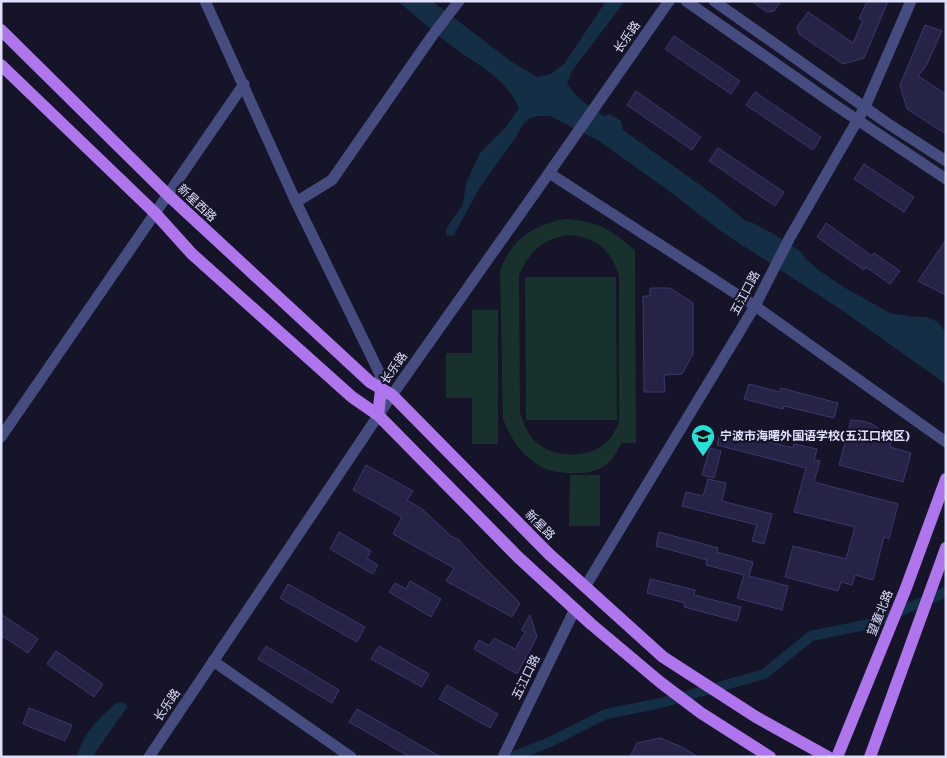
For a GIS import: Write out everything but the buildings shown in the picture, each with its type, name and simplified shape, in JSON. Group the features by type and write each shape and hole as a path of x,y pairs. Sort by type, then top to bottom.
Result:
{"main road":[{"name":"新星西路","path":"1,30 168,195 386,392"},
{"path":"1,65 155,213 192,254 352,397 378,415 519,558 575,609 660,682 701,713 770,757"},
{"path":"378,415 386,392"},
{"name":"新星路","path":"386,392 549,554 663,657 756,717 828,757"},
{"name":"望童北路","path":"837,757 906,588 946,479"},
{"path":"870,757 916,625 946,548"}],"street":[{"path":"205,1 296,202 380,374 386,392"},
{"path":"296,202 332,180 432,36 459,1"},
{"name":"长乐路","path":"386,392 550,173 669,1"},
{"path":"686,1 857,120 946,179"},
{"path":"714,1 864,107 946,162"},
{"name":"五江口路","path":"585,587 755,306 864,107 911,1"},
{"path":"1,437 244,84"},
{"path":"550,173 755,306 946,442"},
{"name":"长乐路","path":"149,757 378,415"},
{"name":"五江口路","path":"503,757 575,609"},
{"path":"213,661 352,757"}],"green space":[{"path":"578,220 596,225 611,232 635,250 636,443 621,443 612,459 606,464 585,473 553,471 533,462 517,446 503,419 500,272 504,261 517,242 525,235 554,221","holes":["567,235 594,241 606,251 619,276 619,423 611,438 603,445 594,450 574,455 553,452 535,442 529,434 520,412 519,275 527,259 537,248 558,237"]},
{"path":"525,277 616,277 617,420 526,420"},
{"path":"472,310 498,310 498,444 472,444 472,398 446,398 446,353 472,353"},
{"path":"570,475 600,475 600,526 569,526"}],"water":[{"path":"397,1 432,1 512,62 537,77 551,74 564,64 606,1 625,1 572,71 567,83 574,94 604,116 610,114 621,121 623,130 714,195 746,221 772,233 800,251 820,271 842,286 890,313 927,317 938,322 946,333 946,384 840,309 722,232 599,141 550,116 537,116 523,124 516,137 480,187 454,235 446,236 446,229 463,204 466,183 480,153 504,129 519,108 505,86 487,70 455,49"},
{"path":"123,702 127,706 126,709 92,757 76,757 84,739 94,725 116,703"}],"waterway":[{"path":"512,757 550,742 606,714 661,703 764,674 811,636 870,624 946,592"}],"place":[{"name":"宁波市海曙外国语学校(五江口校区)","path":"703,457"}]}
